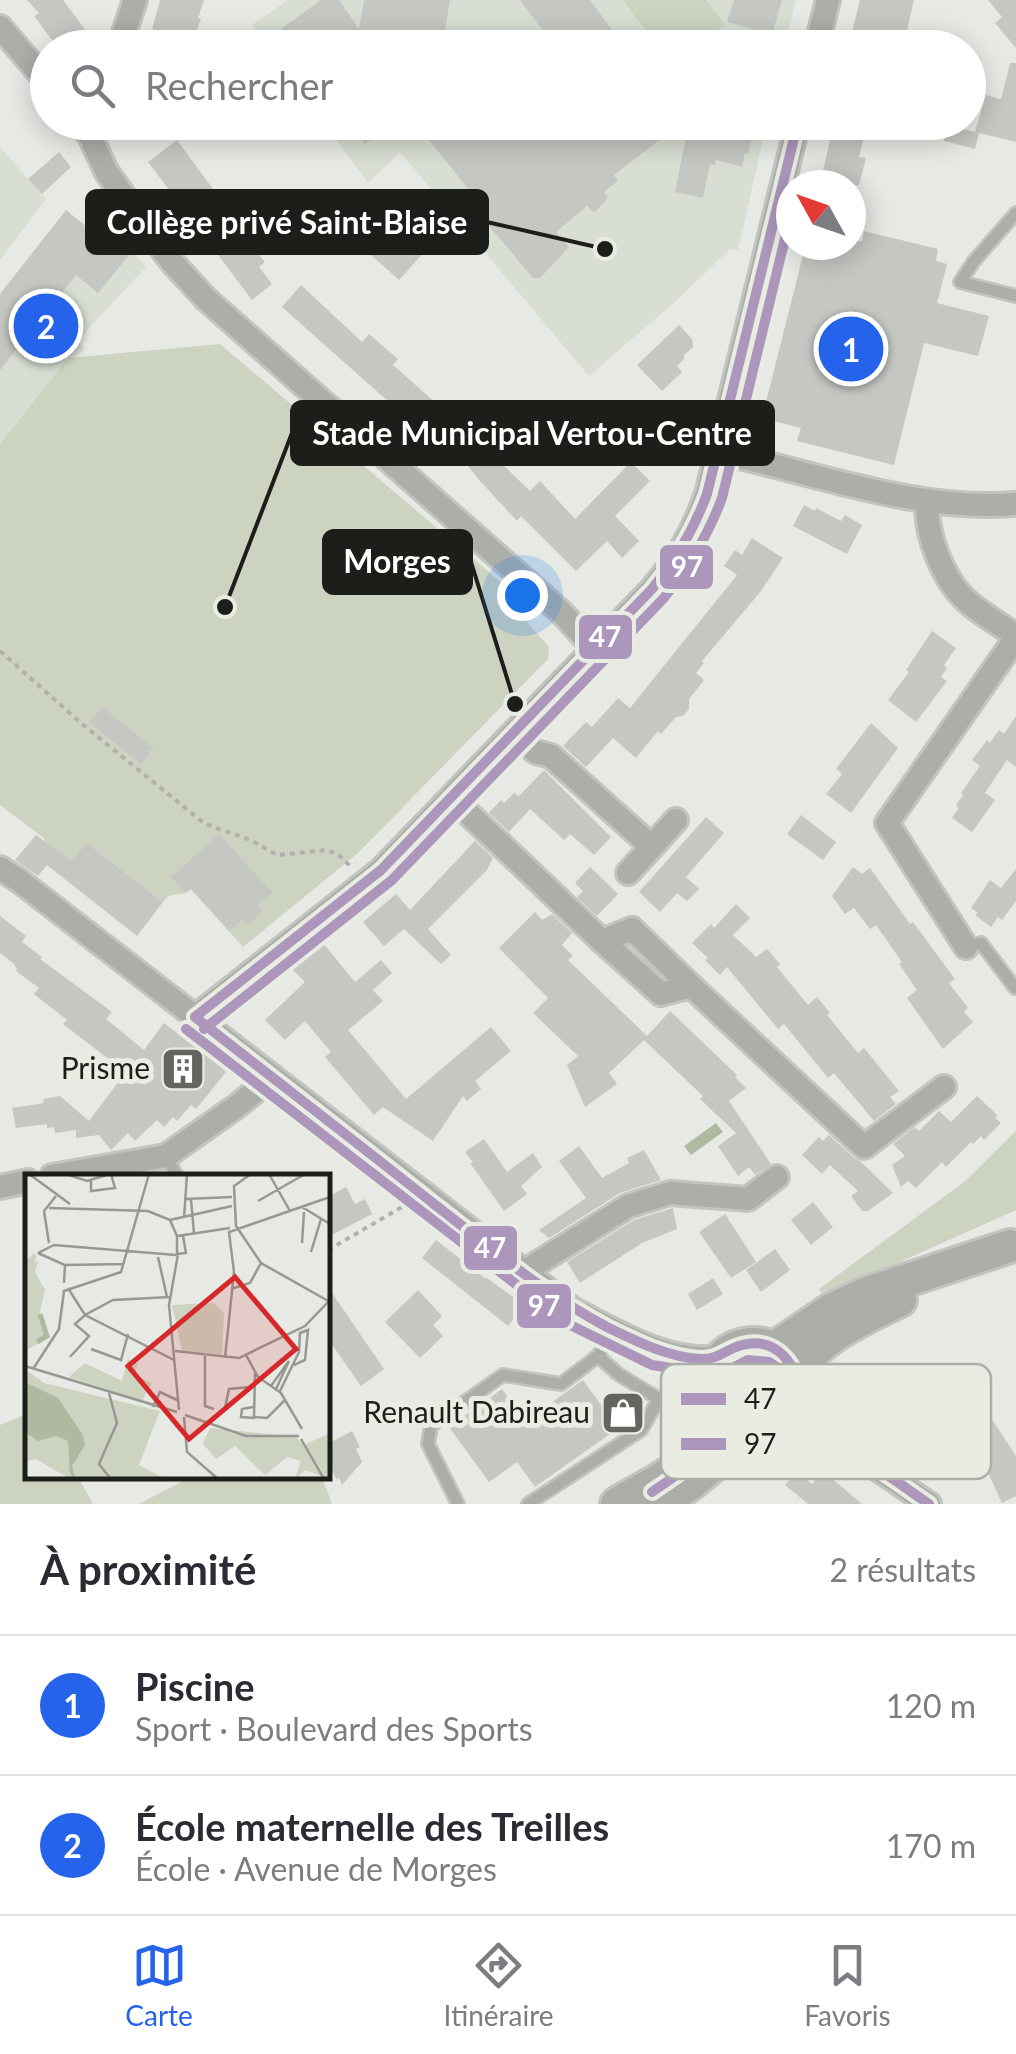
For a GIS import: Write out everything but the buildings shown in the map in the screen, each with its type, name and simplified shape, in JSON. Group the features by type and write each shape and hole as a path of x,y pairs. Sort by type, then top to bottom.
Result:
{"main road":[{"path":"796,1364 831,1310 865,1294 1013,1245"},
{"path":"718,1364 734,1348 757,1344 781,1364"},
{"path":"618,1504 661,1478"},
{"path":"660,1504 697,1479"}],"street":[{"path":"125,30 135,0"},
{"path":"820,30 828,0"},
{"path":"0,26 30,62"},
{"path":"92,140 106,171 150,234 206,299 561,612 595,649"},
{"path":"196,1017 381,870 678,559 695,528 718,452 794,140"},
{"path":"718,452 928,500 988,506 1016,504"},
{"path":"928,500 930,536 956,590 1016,637 886,824 966,947"},
{"path":"514,733 536,752 551,756 652,847"},
{"path":"452,798 661,994 691,986 864,1147 944,1086"},
{"path":"628,874 676,820"},
{"path":"0,868 574,1310 654,1350 698,1358 722,1357"},
{"path":"76,1174 172,1166 272,1076"},
{"path":"526,1274 628,1206 670,1193 748,1199 777,1178"},
{"path":"0,1187 25,1182"},
{"path":"654,1350 668,1364"},
{"path":"892,1479 929,1504"}],"lane":[{"path":"1016,213 960,282 1016,296"},
{"path":"966,947 981,943 1015,988"},
{"path":"458,1504 428,1444 431,1426 503,1374 561,1384 598,1356 614,1330"},
{"path":"528,1504 640,1430 659,1398 618,1374 598,1356"}],"path":[{"path":"0,651 205,824 252,840 276,855 328,850 366,882"},
{"path":"330,1249 409,1200"}],"shaded area":[{"path":"288,0 796,0 789,30 256,30 252,25"},
{"path":"623,0 706,0 725,25 718,30 645,30"},
{"path":"336,140 763,140 738,250 730,249 589,376 400,152 368,183"},
{"path":"0,147 46,199 0,260"},
{"path":"66,210 90,229 94,225 130,254 133,252 146,267 77,341 85,349 68,358 0,444 0,305"},
{"path":"220,344 536,612 527,622 549,647 548,659 358,853 243,947 191,889 168,896 163,902 87,843 71,862 0,805 0,444 68,358"},
{"path":"716,1123 723,1132 691,1155 684,1146"},
{"path":"1016,1131 1016,1210 824,1296 819,1289 964,1182"},
{"path":"25,1415 25,1479 79,1479 93,1504 0,1504 0,1425"},
{"path":"186,1479 323,1479 332,1504 139,1504"}],"transit line":[{"name":"47","path":"195,1017 381,870 669,567 707,494 794,140"},
{"name":"97","path":"204,1029 392,880 663,599 681,575 722,498 780,260"},
{"name":"47","path":"195,1017 497,1253 584,1314 652,1348 688,1358 706,1359 754,1343 775,1349 789,1364"},
{"name":"97","path":"186,1029 566,1323 661,1366"},
{"name":"97","path":"740,1364 748,1360 772,1364"},
{"name":"97","path":"652,1492 671,1479"},
{"name":"47","path":"892,1479 929,1504"}],"place":[{"name":"Collège privé Saint-Blaise","path":"605,249"},
{"name":"École maternelle des Treilles","path":"46,326"},
{"name":"Piscine","path":"851,349"},
{"name":"Stade Municipal Vertou-Centre","path":"225,607"},
{"name":"Morges","path":"515,704"},
{"name":"Prisme","path":"183,1069"},
{"name":"Renault Dabireau","path":"623,1413"}]}
